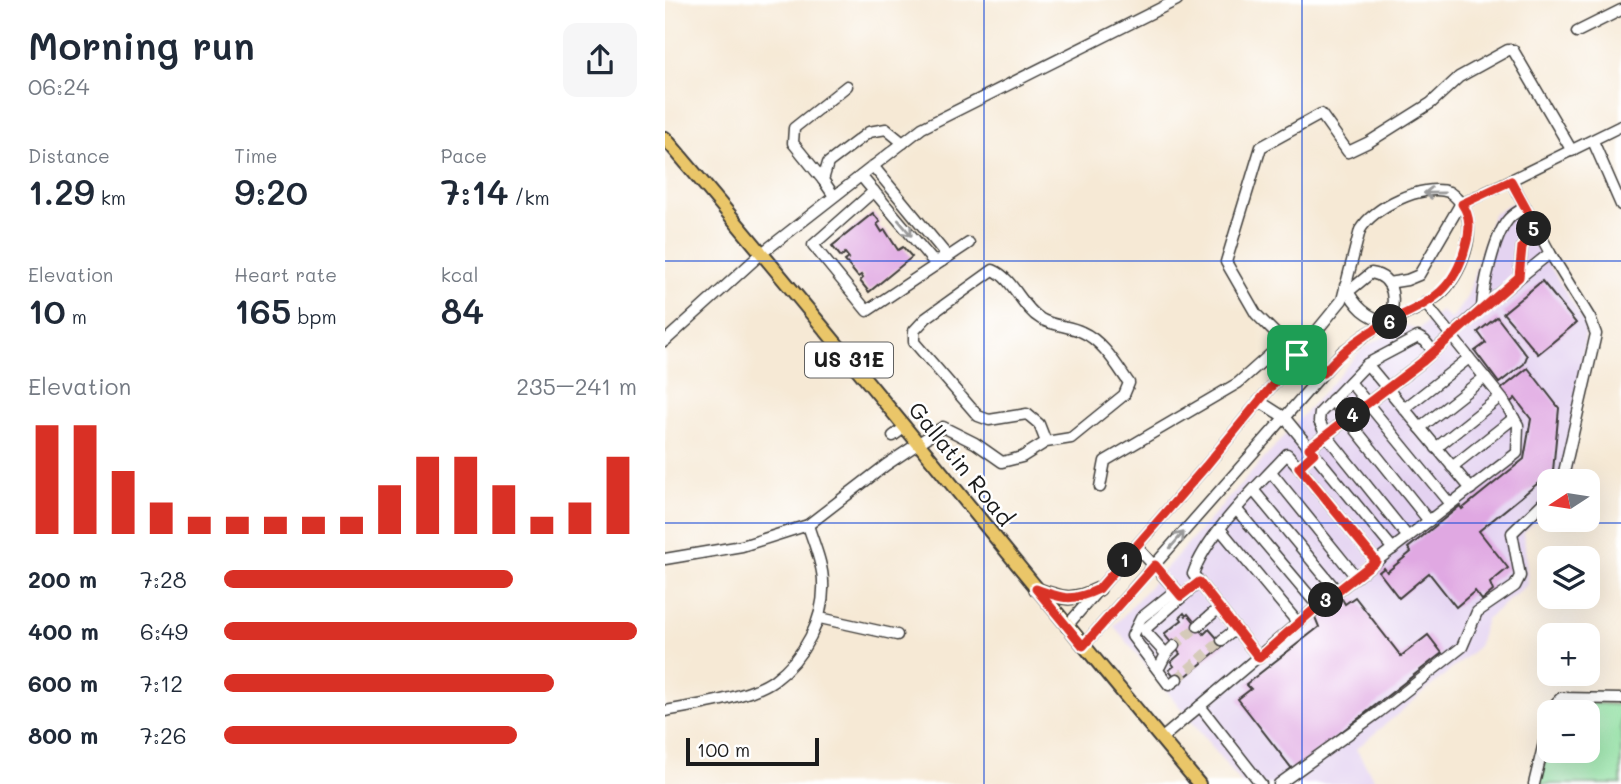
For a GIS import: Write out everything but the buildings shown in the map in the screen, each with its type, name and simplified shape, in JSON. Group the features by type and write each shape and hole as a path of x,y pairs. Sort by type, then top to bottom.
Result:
{"main road":[{"name":"Gallatin Road","path":"665,138 1199,784"},
{"path":"1036,589 1066,599 1099,589"}],"street":[{"path":"665,341 762,253 922,128 1177,0"},
{"path":"1577,32 1621,10"},
{"path":"1323,373 1297,355 1256,314 1226,261 1261,146 1321,114 1348,152 1431,103 1459,77 1508,50 1514,50 1572,151"},
{"path":"834,196 793,143 794,128 847,86"},
{"path":"1388,283 1419,275 1461,204 1621,126"},
{"path":"823,180 828,163 869,132 886,129 903,143"},
{"path":"1593,141 1620,203"},
{"path":"873,166 944,253 942,261"},
{"path":"861,176 932,260 942,261"},
{"path":"1511,181 1550,253 1590,318 1596,334 1565,469"},
{"path":"874,191 813,245 867,311 969,243"},
{"path":"1066,626 1342,300 1364,222 1392,201 1427,192 1449,192 1461,204 1469,218 1468,240 1461,266 1440,294 1368,333 1342,352 1083,646"},
{"path":"1482,308 1483,286 1506,221 1525,207"},
{"path":"1519,277 1522,247 1536,227"},
{"path":"1299,467 1327,435 1550,253"},
{"path":"665,559 742,546 808,525 917,443 943,427 975,443 1002,462 1022,457 1046,442 1071,438 1124,396 1129,383 1100,346 1085,333 1041,319 1016,293 1003,274 993,270 926,318 914,331 914,342 978,416 989,420 1027,414 1039,424 1046,442"},
{"path":"1347,289 1371,273 1378,274 1388,283 1394,299 1389,323"},
{"path":"1347,289 1362,312 1373,319 1389,323"},
{"path":"1161,739 1318,606 1517,453 1518,425 1514,418 1485,377 1425,303"},
{"path":"1408,537 1327,435 1319,421 1332,400 1367,363 1418,337 1433,351"},
{"path":"1100,487 1105,461 1238,383 1284,342"},
{"path":"1404,409 1469,358"},
{"path":"1367,363 1471,489"},
{"path":"1420,428 1485,377"},
{"path":"1350,382 1450,504"},
{"path":"1436,448 1500,397"},
{"path":"1332,400 1429,521"},
{"path":"1259,401 1283,417 1393,548"},
{"path":"1452,467 1514,418"},
{"path":"893,436 904,428"},
{"path":"1259,658 1193,574 1197,561 1220,529 1287,454 1376,561"},
{"path":"1271,472 1356,577"},
{"path":"1254,491 1337,591"},
{"path":"1279,784 1379,712 1462,647 1476,612 1515,586 1520,576 1512,533 1537,509"},
{"path":"1237,510 1318,606"},
{"path":"665,711 753,690 774,680 795,659 820,618 824,581 808,525"},
{"path":"1220,529 1298,623"},
{"path":"1136,546 1178,593"},
{"path":"1177,679 1169,685 1160,670 1133,639 1135,627 1141,618 1199,582"},
{"path":"1166,654 1144,630 1178,593"},
{"path":"1198,626 1219,608"},
{"path":"820,618 897,635"},
{"path":"1222,640 1236,629"},
{"path":"1160,670 1166,654 1174,646"},
{"path":"1559,700 1621,699"},
{"path":"1200,706 1261,784"},
{"path":"1534,784 1539,763"}],"shaded area":[{"path":"1511,203 1586,325 1571,469 1537,469 1537,520 1524,532 1528,584 1486,619 1478,647 1356,749 1377,784 1242,784 1114,626 1363,348 1406,325 1418,330 1441,311 1451,320 1467,297 1493,214"}],"green space":[{"path":"1600,704 1621,705 1621,784 1539,784 1544,763 1600,763"}],"tunnel":[{"path":"1174,646 1198,626"},
{"path":"1177,679 1222,640"}],"route":[{"path":"1511,181 1536,227 1522,247 1519,277 1422,362 1309,448 1314,453 1299,467 1376,561 1318,606 1259,658 1199,582 1181,596 1155,565 1083,646 1036,589 1066,599 1077,598 1099,589 1206,466 1297,355 1323,373 1342,352 1368,333 1440,294 1461,266 1468,240 1469,218 1462,204 1511,181"}]}
